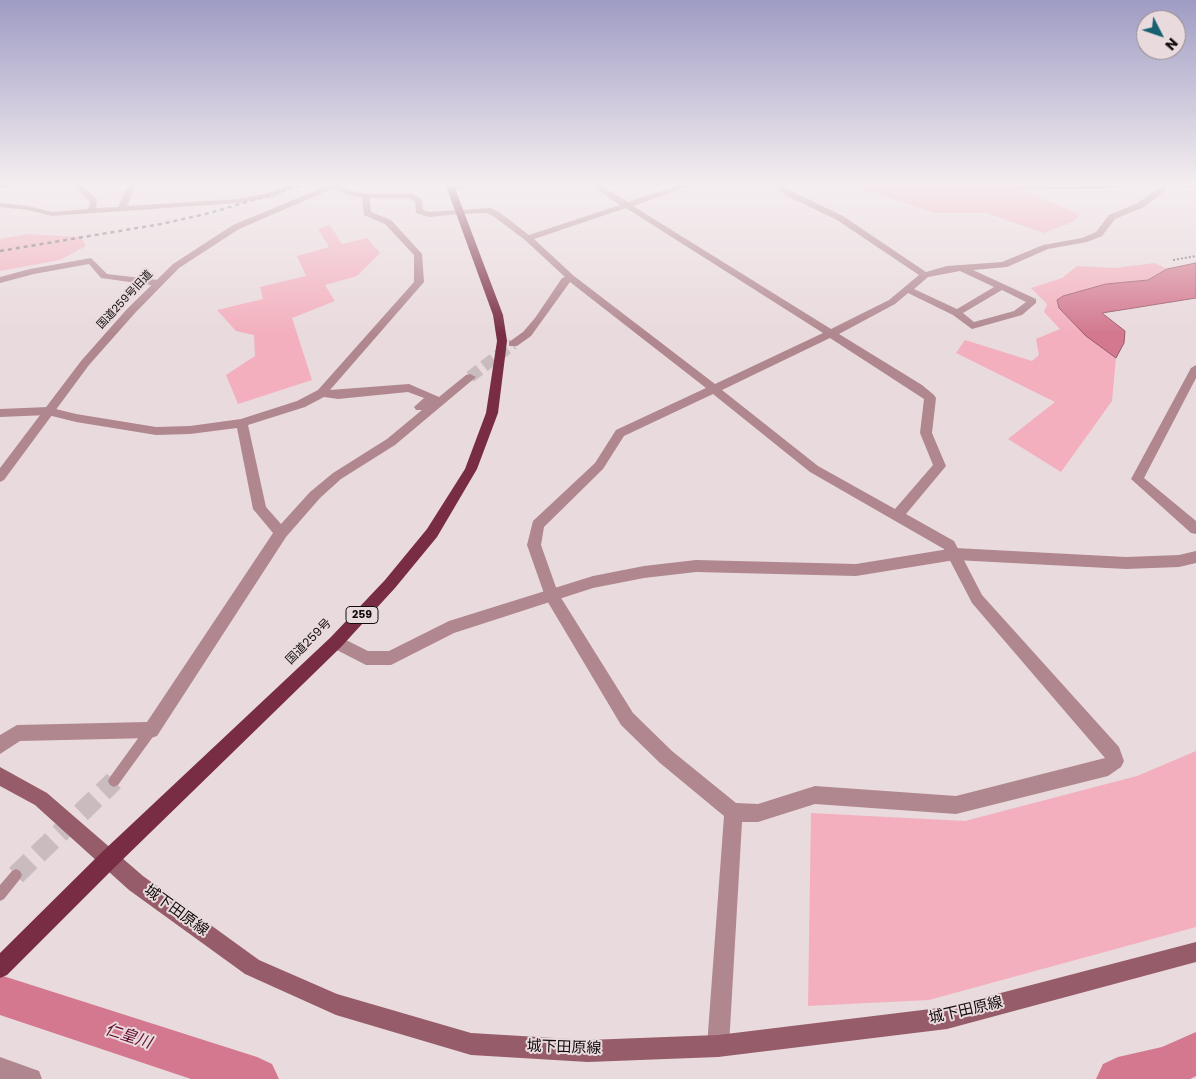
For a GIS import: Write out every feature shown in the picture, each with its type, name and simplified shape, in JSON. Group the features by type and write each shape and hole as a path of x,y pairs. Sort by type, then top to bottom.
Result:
{"highway":[{"name":"国道259号","path":"0,968 108,860 336,642 390,584 432,533 470,469 492,413 500,367 502,341 499,323 468,233"}],"main road":[{"name":"城下田原線","path":"0,776 41,799 108,860 252,967 336,1004 471,1044 588,1051 718,1046 947,1018 1196,952"}],"street":[{"name":"国道259号旧道","path":"0,477 85,363 158,283 196,252 225,233"},
{"path":"0,413 48,411 76,418 156,431 190,430 242,423 301,404 322,393 420,282 418,254 399,233"},
{"path":"522,233 571,278 714,389 814,469 896,517 949,545 977,599 1113,753 1115,761 1108,766 956,805 815,795 758,813 733,812 666,757 628,719 552,595 534,545 538,525 599,466 620,433 714,389 830,334 892,302 925,275 963,268 1004,265 1046,247 1084,240 1099,233"},
{"path":"528,238 542,233"},
{"path":"670,233 918,388 930,398 926,433 940,466 896,517"},
{"path":"863,233 925,275"},
{"path":"0,280 33,271 91,261 104,276 158,283"},
{"path":"909,290 957,313 972,326 1018,313 1033,301 963,268"},
{"path":"513,344 527,334 539,320 565,280 571,278"},
{"path":"957,313 1002,286"},
{"path":"1196,368 1137,479 1196,529"},
{"path":"0,746 17,732 151,730 281,533 315,495 337,476 391,442 470,378"},
{"path":"322,393 338,395 409,388 433,397 390,433 391,442"},
{"path":"242,423 260,509 281,533"},
{"path":"336,642 366,658 391,658 449,628 592,582 696,566 856,570 955,554 1126,563 1179,561 1196,557"},
{"path":"718,1046 733,812"},
{"path":"0,1068 31,1079"}],"lane":[{"path":"114,782 151,730"},
{"path":"0,895 16,875"}],"path":[{"path":"1173,260 1196,256"}],"shaded area":[{"path":"321,233 335,233 342,244 367,238 380,253 357,276 325,285 335,301 292,318 312,380 238,404 226,375 255,356 254,335 236,331 217,310 263,299 260,287 306,276 297,256 329,247"},
{"path":"28,234 81,237 86,246 60,260 0,271 0,239"},
{"path":"1155,263 1167,269 1148,280 1106,284 1086,336 1116,358 1112,401 1061,472 1008,439 1055,402 956,353 965,340 1032,361 1039,355 1036,339 1060,329 1044,312 1047,304 1031,288 1062,278 1077,266 1115,268"},
{"path":"1196,263 1196,298 1102,313 1125,331 1124,343 1116,358 1086,336 1059,308 1057,300 1063,296 1106,284 1148,280 1167,269"},
{"path":"1196,751 1196,927 929,1000 808,1006 811,813 965,821 1137,776"}],"waterway":[{"name":"仁皇川","path":"0,995 257,1079"},
{"name":"仁皇川","path":"1118,1079 1167,1068 1196,1053"}],"tunnel":[{"path":"470,377 513,344"},
{"path":"16,875 114,781"}],"railway":[{"path":"0,251 105,233"}]}
